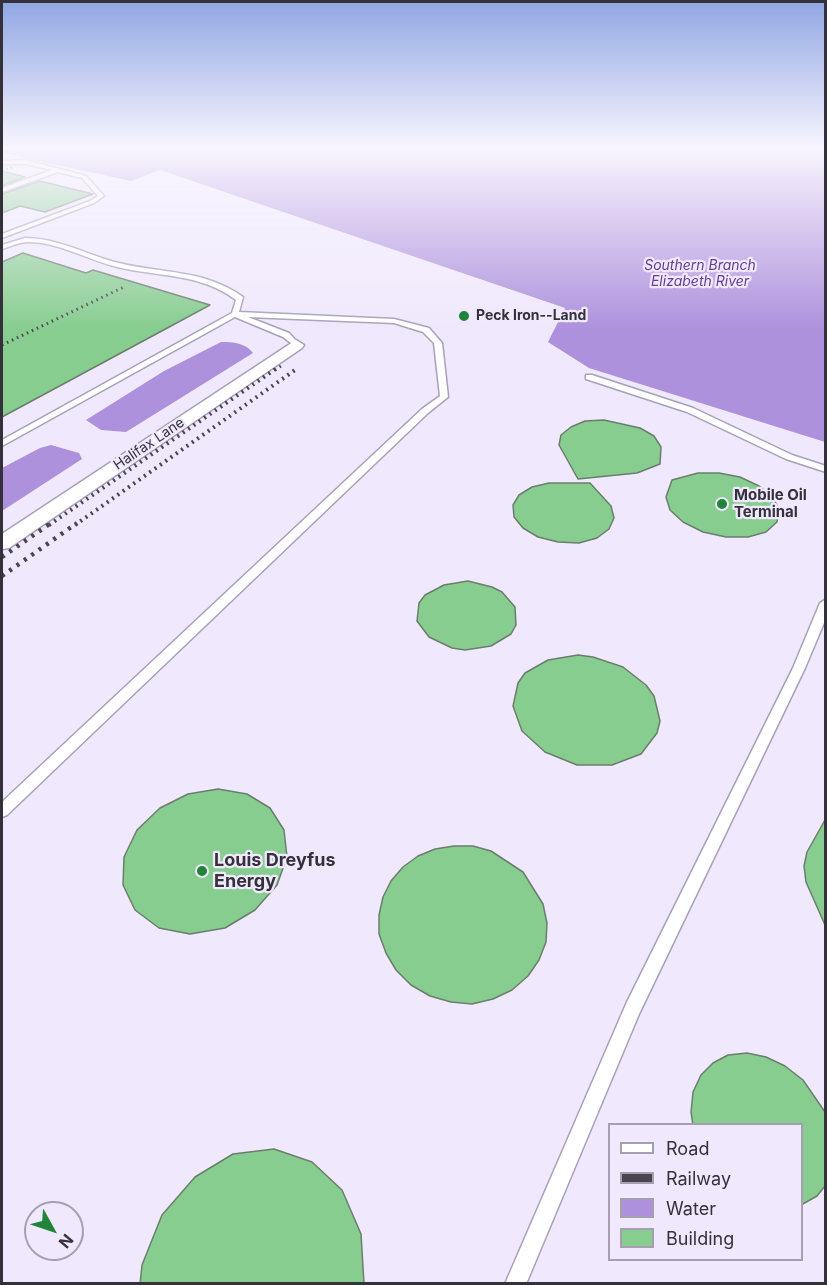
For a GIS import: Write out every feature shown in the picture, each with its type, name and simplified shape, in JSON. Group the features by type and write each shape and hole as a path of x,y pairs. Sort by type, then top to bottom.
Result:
{"street":[{"name":"Halifax Lane","path":"2,543 296,345"}],"lane":[{"path":"2,236 71,210"},
{"path":"2,247 28,240 43,242 119,266 162,270 218,285 231,291 240,299 235,314"},
{"path":"235,314 286,335 296,345"},
{"path":"2,443 235,314 394,321 426,330 438,343 444,396 254,570 2,811"},
{"path":"589,377 682,406 789,457 825,470"},
{"path":"515,1284 633,1008 683,899 816,633 825,603"}],"water":[{"name":"Southern Branch Elizabeth River","path":"277,210 825,210 825,442 589,368 548,342 565,308"},
{"path":"221,342 243,345 253,353 126,432 101,430 86,420 164,371"},
{"path":"51,445 79,453 82,459 2,511 2,468 40,448"}],"building":[{"path":"23,253 86,273 93,270 210,305 2,417 2,262"},
{"path":"604,420 640,428 654,436 661,447 660,464 637,473 578,479 559,445 561,435 571,427 585,421"},
{"name":"Mobile Oil Terminal","path":"698,473 719,473 740,477 759,486 773,497 779,510 777,522 766,532 748,537 726,537 703,532 683,522 670,510 666,497 672,480"},
{"path":"549,483 590,483 611,506 614,518 609,529 597,538 579,543 558,542 538,537 523,528 514,517 513,505 519,495 532,487"},
{"path":"468,581 502,592 515,607 516,625 511,634 491,646 465,650 452,648 429,637 417,621 419,603 425,595 444,585"},
{"path":"578,655 593,657 623,667 646,685 654,696 660,721 657,733 641,754 612,765 577,765 545,752 522,731 513,706 518,683 525,673 548,660"},
{"name":"Louis Dreyfus Energy","path":"218,789 247,794 270,808 284,830 287,857 277,885 255,910 225,928 190,934 159,928 135,910 123,885 124,857 137,830 160,808 188,794"},
{"path":"825,820 825,925 806,882 804,866 807,852"},
{"path":"473,846 491,851 523,872 543,904 547,923 546,942 539,960 528,976 512,990 493,999 472,1004 451,1002 430,996 411,985 396,970 379,934 379,915 383,897 391,881 403,867 418,856 435,849"},
{"path":"747,1053 766,1057 785,1066 803,1080 825,1112 825,1186 817,1196 803,1204 803,1123 693,1123 691,1112 693,1092 701,1075 713,1063 728,1055"},
{"path":"274,1149 312,1162 342,1190 361,1234 364,1284 140,1284 142,1265 162,1215 195,1177 233,1154"}],"railway":[{"path":"2,345 126,286"},
{"path":"275,370 281,366"},
{"path":"49,525 277,368"},
{"path":"75,525 295,370"},
{"path":"2,557 51,523"},
{"path":"2,576 77,523"}],"place":[{"name":"Peck Iron--Land","path":"464,316"},
{"name":"Mobile Oil Terminal","path":"722,504"},
{"name":"Louis Dreyfus Energy","path":"202,871"}]}
